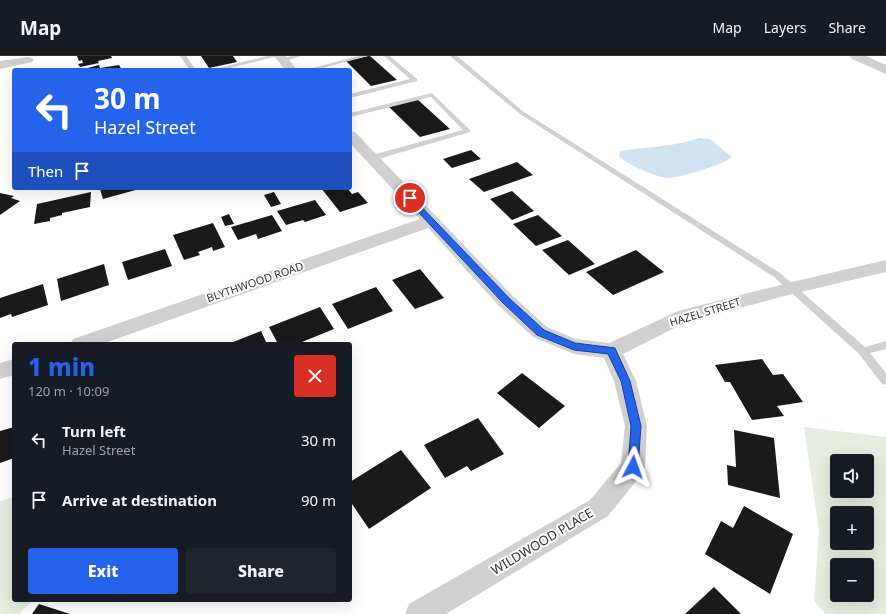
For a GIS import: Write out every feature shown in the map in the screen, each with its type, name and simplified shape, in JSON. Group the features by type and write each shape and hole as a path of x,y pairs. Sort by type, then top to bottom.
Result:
{"street":[{"path":"856,56 882,66"},
{"path":"279,57 289,68"},
{"path":"0,65 28,62"},
{"path":"352,137 506,301 540,332 574,346 612,351"},
{"name":"BLYTHWOOD ROAD","path":"86,342 431,221"},
{"name":"HAZEL STREET","path":"612,351 678,318 792,288 886,266"},
{"name":"WILDWOOD PLACE","path":"419,614 599,508 633,467 636,426 625,381 612,351"},
{"path":"0,371 12,368"}],"lane":[{"path":"183,56 192,68"},
{"path":"224,68 279,57 298,56"},
{"path":"316,68 365,56"},
{"path":"352,96 415,80 387,56"},
{"path":"453,56 522,113 777,275 863,351 886,381"},
{"path":"352,115 432,95 468,131 372,158"},
{"path":"863,351 886,345"}],"shaded area":[{"path":"804,427 886,437 886,614 825,614 814,601 819,531"},
{"path":"12,498 12,602 31,602 19,614 0,614 0,501"}],"water":[{"path":"699,138 710,139 732,157 712,167 675,177 664,178 627,163 619,156 620,151 686,142"}],"building":[{"path":"77,56 111,56 112,58 98,61 99,63 80,67 78,64 83,63 82,60 79,61"},
{"path":"201,56 233,56 237,62 209,68"},
{"path":"370,56 397,80 371,86 346,61"},
{"path":"99,65 100,68 88,68"},
{"path":"119,65 121,68 100,68"},
{"path":"417,99 450,129 420,137 389,107"},
{"path":"471,150 481,159 452,168 443,159"},
{"path":"517,162 533,175 484,192 469,179"},
{"path":"100,190 136,190 103,199"},
{"path":"323,190 349,190 352,194 358,192 368,203 340,212"},
{"path":"512,191 534,211 512,220 490,199"},
{"path":"91,192 90,207 62,213 62,215 50,218 50,221 34,224 37,204"},
{"path":"274,192 281,204 271,207 264,195"},
{"path":"0,193 14,196 11,198 20,201 0,215"},
{"path":"315,200 326,215 305,222 303,220 286,225 277,211"},
{"path":"229,214 234,224 225,226 221,217"},
{"path":"272,215 282,231 258,239 256,234 238,240 231,227"},
{"path":"538,215 562,236 536,246 513,224"},
{"path":"213,223 225,247 213,251 212,247 198,252 200,255 184,260 173,235"},
{"path":"568,240 595,264 569,275 542,250"},
{"path":"165,249 172,266 128,280 122,262"},
{"path":"636,250 664,272 613,295 586,272"},
{"path":"104,264 109,285 61,301 57,279"},
{"path":"420,269 444,298 415,309 392,280"},
{"path":"43,284 48,305 12,317 11,314 0,318 0,298"},
{"path":"376,287 393,311 348,329 332,304"},
{"path":"320,307 334,329 302,342 277,342 269,327"},
{"path":"261,331 266,342 233,342"},
{"path":"762,359 773,375 783,374 803,402 777,406 784,416 752,420 730,382 725,382 715,365"},
{"path":"522,373 565,406 539,428 497,393"},
{"path":"478,418 504,454 471,471 467,466 445,478 424,445"},
{"path":"12,428 12,459 0,463 0,431"},
{"path":"734,430 774,438 780,498 728,485 727,465 736,467"},
{"path":"401,450 431,488 369,529 352,504 352,481"},
{"path":"744,506 793,534 770,594 705,554 721,521 733,528"},
{"path":"714,587 741,614 685,614"},
{"path":"39,604 70,614 32,614"}],"route":[{"path":"410,198 506,301 540,332 574,346 612,351 625,381 636,426 633,467"}]}
